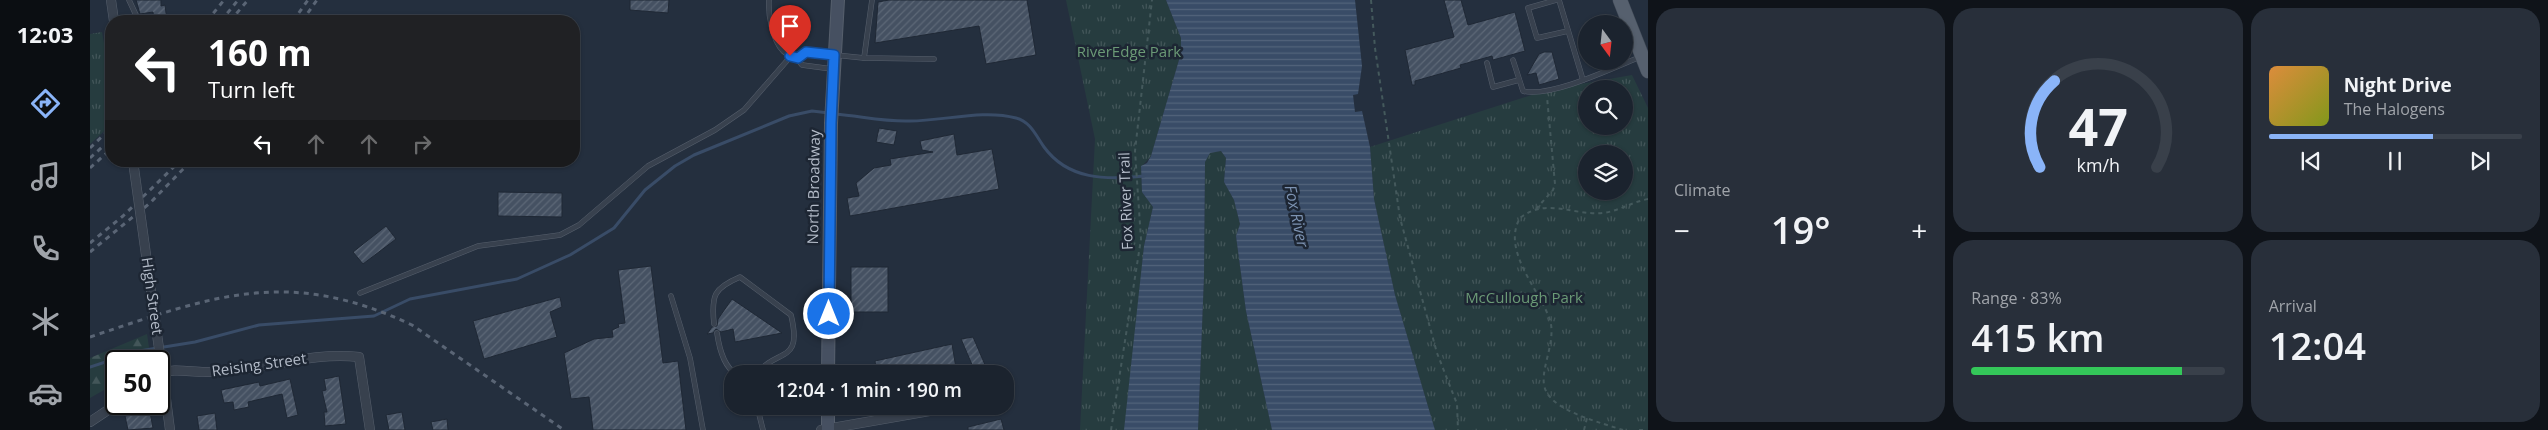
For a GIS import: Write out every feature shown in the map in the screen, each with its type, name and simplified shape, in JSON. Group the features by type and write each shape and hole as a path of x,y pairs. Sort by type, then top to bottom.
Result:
{"main road":[{"name":"North Broadway","path":"828,365 831,123 838,0"},
{"path":"1620,0 1642,49 1648,71"},
{"path":"826,430 827,415"}],"street":[{"name":"High Street","path":"134,167 170,430"},
{"name":"Reising Street","path":"170,372 177,370 223,372 338,354 359,357 370,430"},
{"path":"90,422 105,412"},
{"path":"826,430 908,415"}],"lane":[{"path":"129,0 136,15"},
{"path":"769,0 768,12 778,44 784,52 798,58 802,65 834,69"},
{"path":"864,58 872,0"},
{"path":"1568,31 1537,38 1528,8 1557,0 1568,31 1583,80 1642,49"},
{"path":"798,58 806,52 864,58 934,59"},
{"path":"360,293 478,246 560,235 579,225 648,166 715,130 744,110 790,56"},
{"path":"1513,60 1523,91 1532,93 1578,81"},
{"path":"1487,63 1493,87 1519,80"},
{"path":"714,324 714,298 720,286 740,277 791,315 794,327 793,345 785,356 765,365"},
{"path":"671,296 690,358 704,430"},
{"path":"717,332 719,349 727,365"},
{"path":"759,415 763,430"}],"path":[{"name":"Fox River Trail","path":"1111,430 1141,239 1135,151 1152,0"},
{"path":"1371,0 1375,48 1400,218 1437,353 1457,404 1458,430"},
{"path":"1536,210 1553,190 1555,184 1547,90"},
{"path":"1622,430 1587,418 1561,405 1550,397 1543,383 1552,331 1546,311 1522,266 1516,238 1517,224 1520,218 1536,210 1558,207 1585,213 1601,213 1648,200"},
{"path":"1584,430 1587,418"}],"green space":[{"name":"RiverEdge Park","path":"1066,0 1166,0 1181,38 1181,53 1151,156 1141,167 1142,192 1153,207 1144,246 1127,430 1080,430 1095,139"},
{"path":"102,32 105,49 105,130 90,144 90,34"},
{"name":"McCullough Park","path":"1632,75 1648,108 1648,430 1435,430 1395,295 1374,199 1370,147 1547,90 1578,85 1578,135 1633,135 1633,80 1604,80"},
{"path":"1221,151 1226,158 1224,182 1234,200 1240,224 1236,236 1246,311 1272,430 1198,430 1204,276 1205,162 1209,153"},
{"path":"147,334 149,350 109,350"},
{"path":"105,352 105,389 90,398 90,358"}],"water":[{"name":"Fox River","path":"1166,0 1355,0 1362,66 1358,94 1353,95 1355,112 1362,111 1370,147 1374,199 1395,295 1435,430 1272,430 1246,311 1236,236 1240,224 1234,200 1224,182 1226,158 1221,151 1210,153 1205,162 1204,276 1198,430 1124,430 1144,246 1153,207 1142,192 1141,166 1147,163 1151,156 1181,53 1181,38"}],"building":[{"path":"136,0 161,0 161,6 165,5 166,15 153,15 153,12 140,14"},
{"path":"630,0 669,0 668,13 630,10"},
{"path":"889,0 1027,0 1036,55 986,64 979,26 875,43 878,2"},
{"path":"1444,0 1461,0 1468,25 1515,12 1525,51 1493,60 1492,56 1460,65 1461,68 1415,81 1415,85 1412,85 1405,50 1454,37"},
{"path":"1552,52 1559,79 1539,85 1536,73 1527,75 1539,54"},
{"path":"879,128 897,131 894,145 876,142"},
{"path":"954,134 957,155 992,149 999,189 850,216 847,198 859,196 856,183 874,168 891,165 890,159 933,152 922,150 920,141"},
{"path":"498,192 562,193 562,217 498,216"},
{"path":"386,226 396,239 363,264 353,252"},
{"path":"651,266 663,363 678,361 686,430 593,430 589,397 571,399 564,353 594,339 613,337 612,330 619,327 618,324 625,323 618,270"},
{"path":"851,267 888,267 888,312 851,312"},
{"path":"560,297 562,307 550,312 557,337 484,359 473,321"},
{"path":"732,299 782,333 735,342 733,329 721,332 716,329 713,333 707,334 712,327 717,326 718,319"},
{"path":"973,337 985,365 972,365 961,339"},
{"path":"952,344 956,365 876,365 875,361"},
{"path":"339,376 346,424 325,426 324,412 327,412 322,391 326,390 324,379"},
{"path":"290,379 298,415 287,418 282,394 248,402 249,407 234,410 233,402 224,403 221,390 259,382 260,386"},
{"path":"402,412 405,430 389,430 386,415"},
{"path":"215,413 217,430 199,430 197,416"},
{"path":"151,415 153,428 128,430 125,416"},
{"path":"447,419 448,430 433,430 431,422"},
{"path":"1001,419 1004,430 968,430 968,427"}],"waterway":[{"path":"90,367 139,351 195,342 259,325 374,316 410,299 517,279 570,255 614,228 645,190 675,166 694,155 789,116 812,111 829,113"},
{"path":"835,114 901,121 923,121 977,115 1016,118 1029,126 1054,158 1076,172 1116,178 1144,176"}],"railway":[{"path":"212,15 224,0"},
{"path":"226,15 238,0"},
{"path":"235,15 248,0"},
{"path":"297,15 308,0"},
{"path":"306,15 317,0"},
{"path":"90,148 105,134"},
{"path":"90,158 105,144"},
{"path":"90,168 105,154"},
{"path":"90,243 123,216 174,167"},
{"path":"90,252 150,203 185,167"},
{"path":"90,337 134,322 213,300 250,294 288,292 326,296 367,307 412,325 564,430"}],"route":[{"path":"790,56 798,58 806,52 834,55 831,123 829,314"}]}
